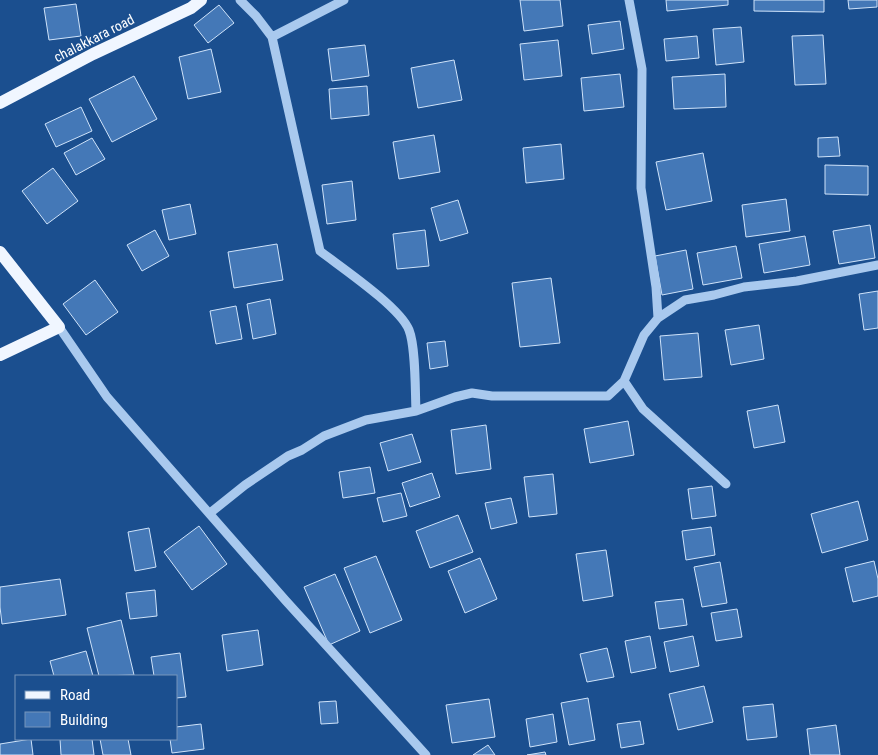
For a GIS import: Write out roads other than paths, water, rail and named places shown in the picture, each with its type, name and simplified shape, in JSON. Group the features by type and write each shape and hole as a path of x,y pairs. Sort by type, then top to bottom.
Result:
{"main road":[{"name":"chalakkara road","path":"0,103 101,50 191,8 201,0"},
{"path":"0,252 59,327 0,355"}],"street":[{"path":"240,0 256,16 272,37 320,252 378,295 399,315 409,330 413,347 416,411"},
{"path":"272,37 344,0"},
{"path":"629,0 642,69 641,188 656,287 658,318"},
{"path":"210,513 245,485 288,456 302,450 324,436 366,420 416,411 472,393 492,396 608,396 624,381 644,336 658,318 685,300 744,287 797,281 878,265"},
{"path":"59,327 107,397 286,601 426,755"},
{"path":"624,381 643,409 726,484"}]}
